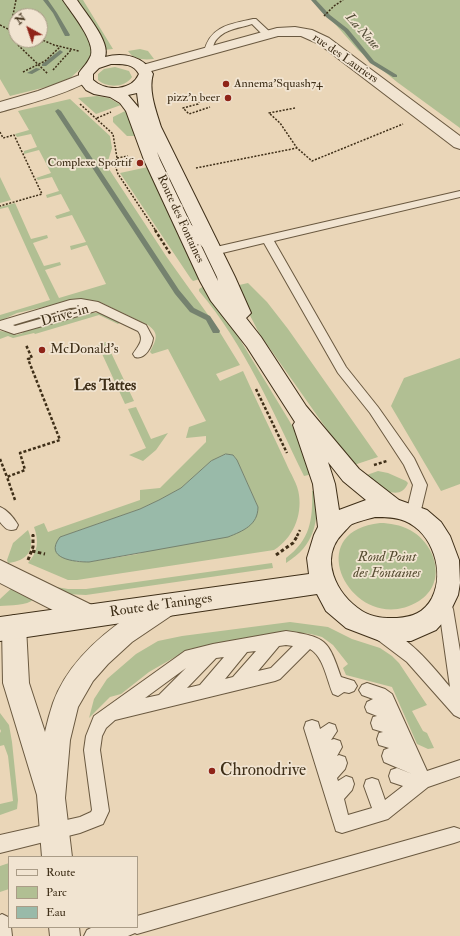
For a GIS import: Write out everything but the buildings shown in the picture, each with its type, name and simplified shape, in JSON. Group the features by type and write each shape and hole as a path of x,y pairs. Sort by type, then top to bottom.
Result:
{"street":[{"path":"70,0 97,41 99,53 90,71"},
{"name":"rue des Lauriers","path":"36,98 130,90 138,86 144,75 208,52 268,35 295,31 317,37 460,144"},
{"path":"115,44 127,60"},
{"path":"0,107 36,98 63,88 110,60 127,60 138,64 144,75"},
{"name":"Route des Fontaines","path":"90,71 88,85 125,100 133,110 152,160 209,281 218,296 254,342 299,412 351,475 366,489 403,511"},
{"name":"Route des Fontaines","path":"144,75 146,105 153,126 214,251 254,342"},
{"name":"Route des Fontaines","path":"299,412 324,484 330,528"},
{"path":"375,507 403,511 432,525 453,542 453,553 457,566 458,579 454,597 430,622 417,628 395,631 372,628 345,614 330,598 321,583 319,567 322,541 330,528 342,518 358,510 375,507"},
{"path":"0,571 89,616"},
{"name":"Route de Taninges","path":"7,628 321,583"},
{"path":"55,845 51,798 58,728 66,703 84,672 112,642 166,605"},
{"path":"7,628 16,683 51,798"}],"lane":[{"path":"181,221 214,251 459,194"},
{"path":"266,238 342,370 374,410 409,462 420,484 403,511"},
{"name":"Drive-in","path":"1,325 14,330 97,307 142,328 148,337 147,343 139,354"},
{"path":"0,513 11,525"},
{"path":"454,597 460,700"},
{"path":"372,628 401,646 421,665 460,710"},
{"path":"0,844 29,836 55,845 97,818 101,811 92,750 94,736 100,722 190,656 286,638 308,641 320,647 326,654 341,686"},
{"path":"237,684 275,640"},
{"path":"108,715 275,674 308,641"},
{"path":"204,692 243,646"},
{"path":"164,701 213,651"},
{"path":"367,690 384,696 390,704 416,766 421,783"},
{"path":"373,707 394,713"},
{"path":"379,723 401,730"},
{"path":"312,728 335,797 342,825 382,813 421,783 460,768"},
{"path":"317,744 329,731"},
{"path":"384,739 408,748"},
{"path":"322,760 334,747"},
{"path":"390,756 416,766"},
{"path":"328,776 339,763"},
{"path":"397,776 421,783"},
{"path":"335,797 346,784"},
{"path":"372,786 382,813"},
{"path":"138,925 454,835"},
{"path":"93,936 124,928"}],"path":[{"path":"324,16 334,6 343,0"},
{"path":"21,48 48,74 71,50 48,43"},
{"path":"23,72 38,65 51,56 60,47"},
{"path":"200,101 198,104 184,108 189,114 210,107"},
{"path":"79,102 113,134 117,158 115,165 118,174 175,260"},
{"path":"295,108 269,112 280,123 297,148 312,161 423,116"},
{"path":"0,132 3,138 14,135 42,194 0,206"},
{"path":"190,170 297,148"},
{"path":"7,477 25,470 20,453 60,440 28,359 32,358 24,338"},
{"path":"256,388 290,459"},
{"path":"0,459 16,502"},
{"path":"276,555 293,544 302,527"},
{"path":"25,563 32,551 34,540 33,534"},
{"path":"32,551 44,554"}],"green space":[{"path":"0,0 64,0 86,30 93,52 89,61 66,82 10,96 0,79"},
{"path":"74,0 83,0 113,49 104,50"},
{"path":"314,0 460,0 460,128 397,82 358,50 328,16 328,13"},
{"path":"140,49 148,51 154,59 136,58 128,51"},
{"path":"115,67 129,71 132,77 129,81 116,86 102,83 98,80 98,74 104,69"},
{"path":"97,96 109,98 121,105 96,114 78,98"},
{"path":"70,99 110,136 112,148 108,161 109,169 166,256 216,326 240,365 216,374 220,381 243,371 296,483 300,503 295,526 281,545 274,550 77,580 68,580 28,563 34,555 37,546 37,537 34,527 44,523 48,532 140,500 140,490 160,488 206,442 206,436 186,438 189,427 206,421 168,349 152,354 150,352 156,337 152,328 148,325 100,302 80,299 17,313 0,321 0,315 50,300 8,207 0,209 0,207 15,203 31,239 47,235 48,238 33,243 44,266 60,262 61,265 45,270 59,298 106,284 87,245 71,250 70,246 86,242 72,215 57,219 55,216 70,211 61,194 47,198 46,195 59,191 52,177 38,180 36,178 51,173 39,150 24,154 24,151 37,147 31,134 17,137 15,134 29,130 18,111","holes":["226,454 233,455 237,460 258,507 138,554 89,562 76,562 60,537 140,509 159,500 181,488 211,461"]},
{"path":"127,110 136,136 127,136 113,122 113,117"},
{"path":"148,167 200,279 193,281 191,279 120,173"},
{"path":"0,177 11,200 0,203"},
{"path":"248,283 267,302 288,329 378,457 354,465 347,458 259,333 235,286"},
{"path":"204,286 239,338 290,422 299,438 313,474 304,476 244,356 215,312 199,291 199,289"},
{"path":"90,313 102,313 121,322 118,324 99,315 35,334 13,338 8,336 0,339 0,331 15,333 16,335 23,333 23,331"},
{"path":"106,342 134,401 125,404 98,345"},
{"path":"460,358 460,484 441,491 391,406 404,378"},
{"path":"136,407 151,439 168,433 156,450 143,461 129,455 146,448 128,409"},
{"path":"378,471 388,473 408,483 404,489 399,492 393,493 387,491 380,488 364,476"},
{"path":"312,491 317,491 317,513 313,532 303,549 286,563 286,558 300,544 308,529 312,511"},
{"name":"Rond Point des Fontaines","path":"380,523 402,527 419,536 432,554 435,564 436,574 428,593 419,601 396,609 375,607 357,596 344,580 339,562 342,544 355,531"},
{"path":"28,530 31,543 28,553 21,560 8,563 7,560 13,543"},
{"path":"272,563 273,568 86,595 66,594 44,585 68,589 86,589"},
{"path":"14,586 34,599 23,604 0,606 0,599"},
{"path":"290,622 328,627 352,639 380,648 392,656 399,663 427,705 412,711 423,731 427,733 434,748 428,749 417,744 392,687 346,675 343,668 348,664 333,645 322,637 311,634 291,632 189,649 149,672 121,694 110,697 89,718 94,699 107,679 136,654 158,641 182,636"},
{"path":"0,713 9,725 18,800 17,809 0,815 0,804 13,801 8,756 4,745 0,746"},
{"path":"8,863 8,889 0,892 0,866"}],"water":[{"path":"226,454 233,455 237,460 258,507 252,523 244,530 228,537 89,562 63,558 58,555 55,550 56,544 60,537 140,509 159,500 181,488 211,461"}],"waterway":[{"path":"45,0 55,13 67,35"},
{"name":"La Noue","path":"313,0 328,16 346,30 372,62 395,76"},
{"path":"44,65 60,52"},
{"path":"30,73 38,69"},
{"path":"58,111 177,292 192,310 208,318 216,331"}],"place":[{"name":"Annema'Squash74","path":"226,84"},
{"name":"pizz'n beer","path":"228,98"},
{"name":"Complexe Sportif","path":"140,163"},
{"name":"McDonald's","path":"42,350"},
{"name":"Chronodrive","path":"212,771"}],"district":[{"name":"Les Tattes","path":"105,387"}]}
